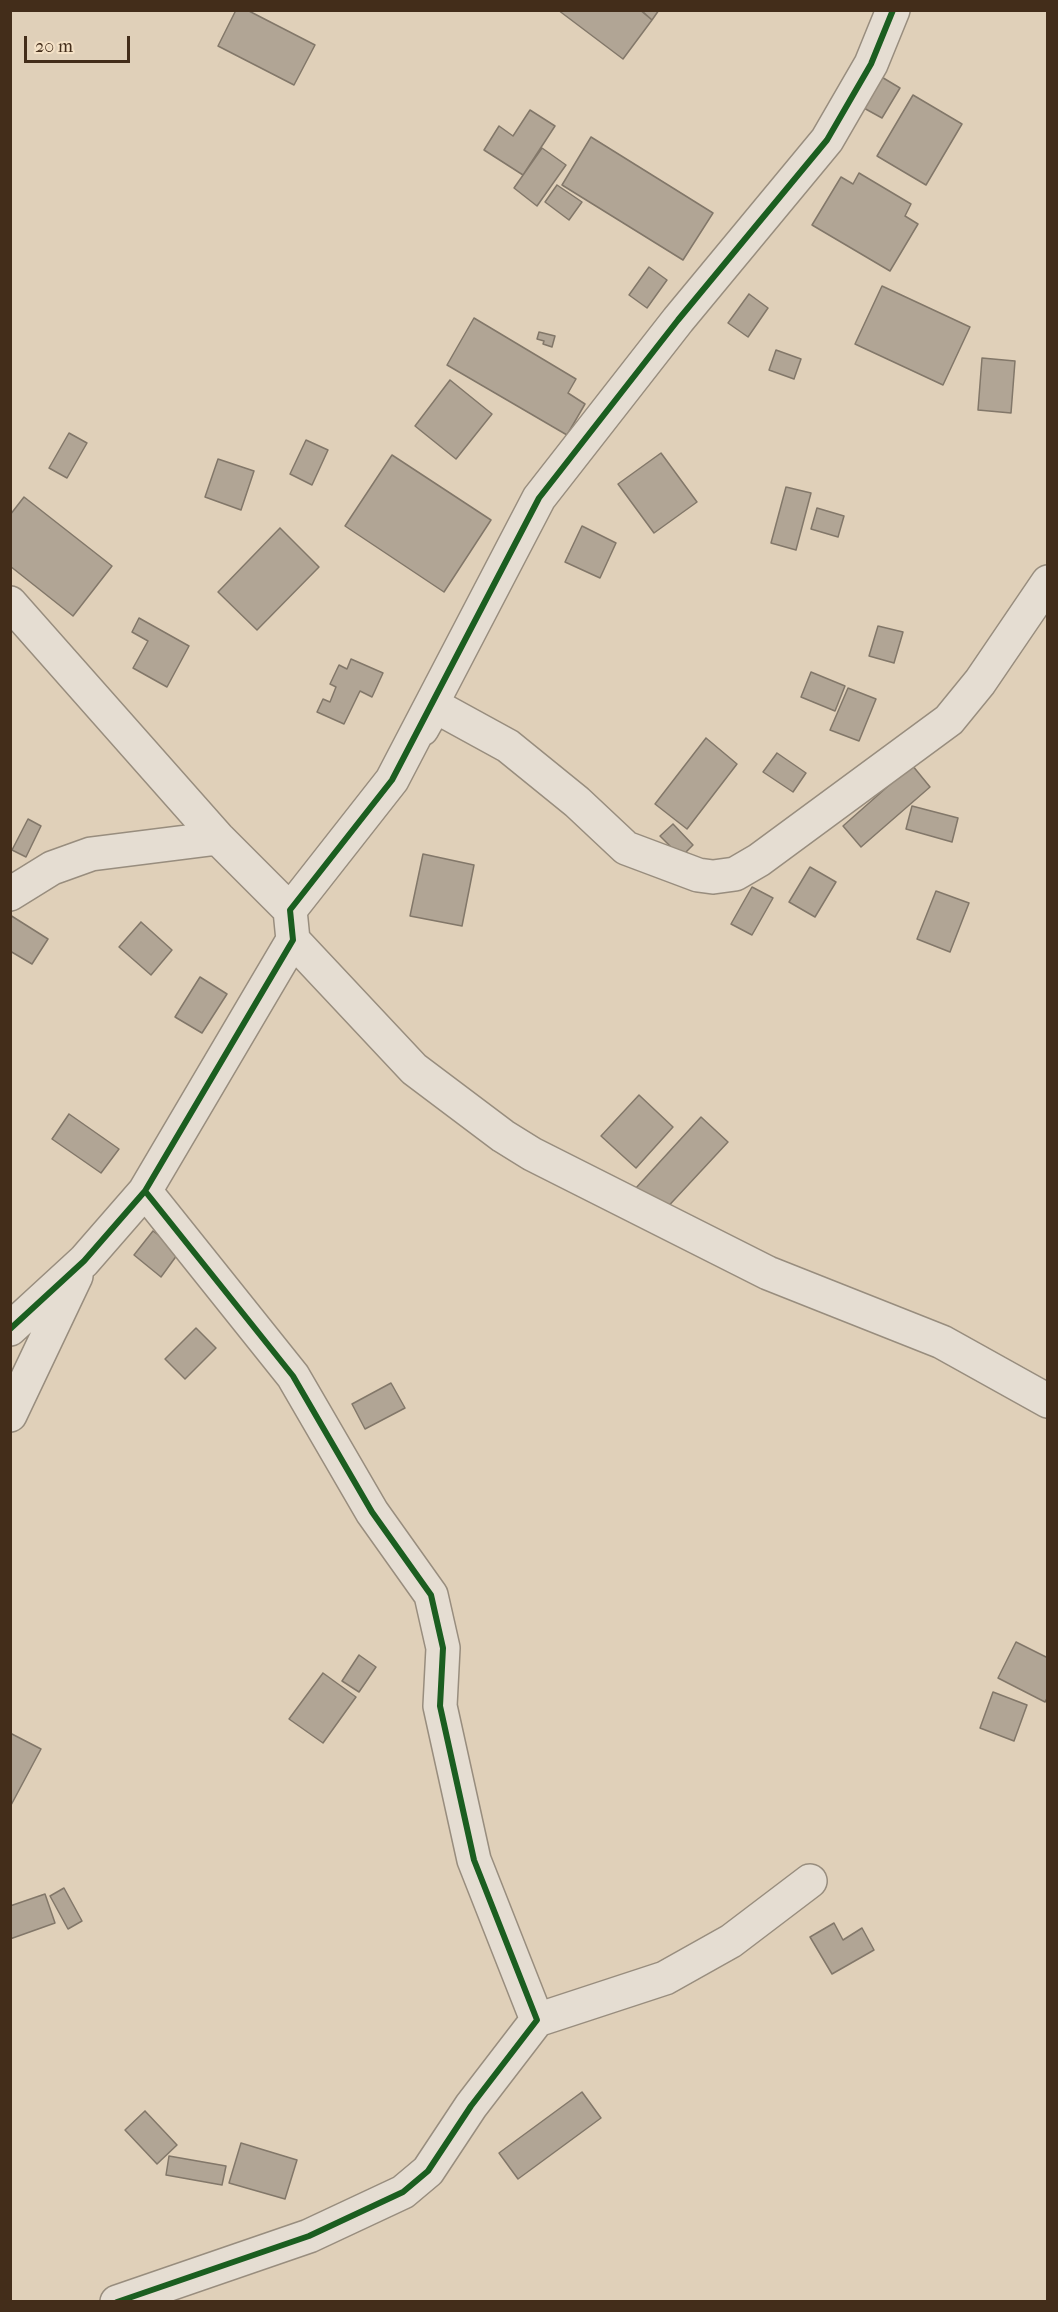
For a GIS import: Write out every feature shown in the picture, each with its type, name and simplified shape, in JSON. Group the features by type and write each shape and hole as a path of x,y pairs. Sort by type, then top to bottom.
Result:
{"street":[{"path":"392,780 539,498 678,320 827,140 871,64 893,10"},
{"path":"10,1329 84,1261 145,1191 291,925 392,780 435,706 508,746 577,802 626,848 698,875 714,877 735,874 759,860 949,720 980,682 1047,582"},
{"path":"10,603 218,838 414,1069 503,1136 532,1154 768,1273 942,1342 1047,1401"},
{"path":"10,894 52,868 91,854 218,838"},
{"path":"145,1191 292,1376 372,1512 431,1595 443,1648 440,1706 474,1860 537,2020"},
{"path":"10,1415 84,1261"},
{"path":"117,2301 309,2236 403,2192 428,2171 471,2106 537,2020 665,1978 731,1941 810,1881"}],"building":[{"path":"236,10 247,10 315,45 294,85 218,46"},
{"path":"558,10 640,10 652,20 623,59"},
{"path":"641,10 659,10 652,20"},
{"path":"880,76 900,88 882,118 862,107"},
{"path":"913,95 962,124 926,185 877,156"},
{"path":"530,110 555,126 523,175 484,150 499,126 513,136"},
{"path":"591,137 713,213 683,260 562,185"},
{"path":"542,148 566,165 537,206 514,188"},
{"path":"859,173 911,204 905,216 918,224 890,271 812,225 841,177 853,184"},
{"path":"557,185 582,202 569,220 545,202"},
{"path":"649,267 667,280 647,308 629,295"},
{"path":"882,286 970,327 943,385 855,344"},
{"path":"749,294 768,308 748,337 728,323"},
{"path":"474,318 576,379 568,393 585,404 567,435 447,365"},
{"path":"539,332 555,336 552,347 537,339"},
{"path":"776,350 801,359 794,379 769,370"},
{"path":"982,358 1015,361 1011,413 978,410"},
{"path":"450,380 492,414 456,459 415,426"},
{"path":"69,433 87,443 67,478 49,468"},
{"path":"306,440 328,450 312,485 290,474"},
{"path":"661,453 697,502 654,533 618,484"},
{"path":"392,455 491,520 444,592 345,526"},
{"path":"218,459 254,471 241,510 205,497"},
{"path":"786,487 811,493 796,550 771,543"},
{"path":"24,497 112,566 73,616 10,566 10,515"},
{"path":"817,508 844,516 838,537 811,529"},
{"path":"582,526 616,543 600,578 565,562"},
{"path":"280,528 319,567 257,630 218,592"},
{"path":"139,618 189,646 167,687 133,668 148,641 132,632"},
{"path":"878,626 903,632 894,663 869,656"},
{"path":"351,659 383,673 372,697 360,691 344,724 317,712 323,699 330,702 336,687 330,684 339,665 347,669"},
{"path":"811,672 845,686 835,711 801,697"},
{"path":"848,688 876,699 859,741 830,730"},
{"path":"706,738 737,764 687,829 655,804"},
{"path":"777,753 806,773 793,792 763,772"},
{"path":"912,765 930,787 861,847 843,826"},
{"path":"912,806 958,818 952,842 906,829"},
{"path":"28,819 41,826 26,857 12,850"},
{"path":"673,824 693,845 681,857 660,836"},
{"path":"423,854 474,865 462,926 410,916"},
{"path":"810,867 836,882 815,917 789,902"},
{"path":"752,887 773,898 752,935 731,924"},
{"path":"936,891 969,903 950,952 917,939"},
{"path":"10,915 48,939 32,964 10,951"},
{"path":"141,922 172,950 151,975 119,947"},
{"path":"200,977 227,994 202,1033 175,1017"},
{"path":"639,1095 673,1127 636,1168 601,1136"},
{"path":"69,1114 119,1149 101,1173 52,1139"},
{"path":"701,1117 728,1142 662,1213 635,1189"},
{"path":"153,1231 180,1251 161,1277 134,1255"},
{"path":"196,1328 216,1348 185,1379 165,1359"},
{"path":"391,1383 405,1408 365,1429 352,1404"},
{"path":"1016,1642 1048,1658 1048,1697 1045,1702 998,1678"},
{"path":"359,1655 376,1667 359,1692 342,1681"},
{"path":"323,1673 356,1697 323,1743 289,1719"},
{"path":"993,1692 1027,1705 1014,1741 980,1728"},
{"path":"10,1733 41,1749 10,1807"},
{"path":"64,1888 82,1921 68,1929 50,1896"},
{"path":"45,1894 55,1923 10,1939 10,1906"},
{"path":"834,1923 843,1940 862,1928 874,1950 832,1974 810,1937"},
{"path":"582,2092 601,2118 518,2179 499,2153"},
{"path":"145,2111 177,2145 157,2164 125,2130"},
{"path":"241,2143 297,2160 285,2199 229,2183"},
{"path":"169,2156 226,2166 222,2185 166,2175"}],"cycle path":[{"path":"10,1329 84,1261 145,1191 293,940 290,910 392,780 539,498 678,320 827,140 871,64 893,10"},
{"path":"117,2302 309,2236 403,2192 428,2171 471,2106 537,2020 474,1860 440,1706 443,1648 431,1595 372,1512 293,1376 145,1191"}]}
